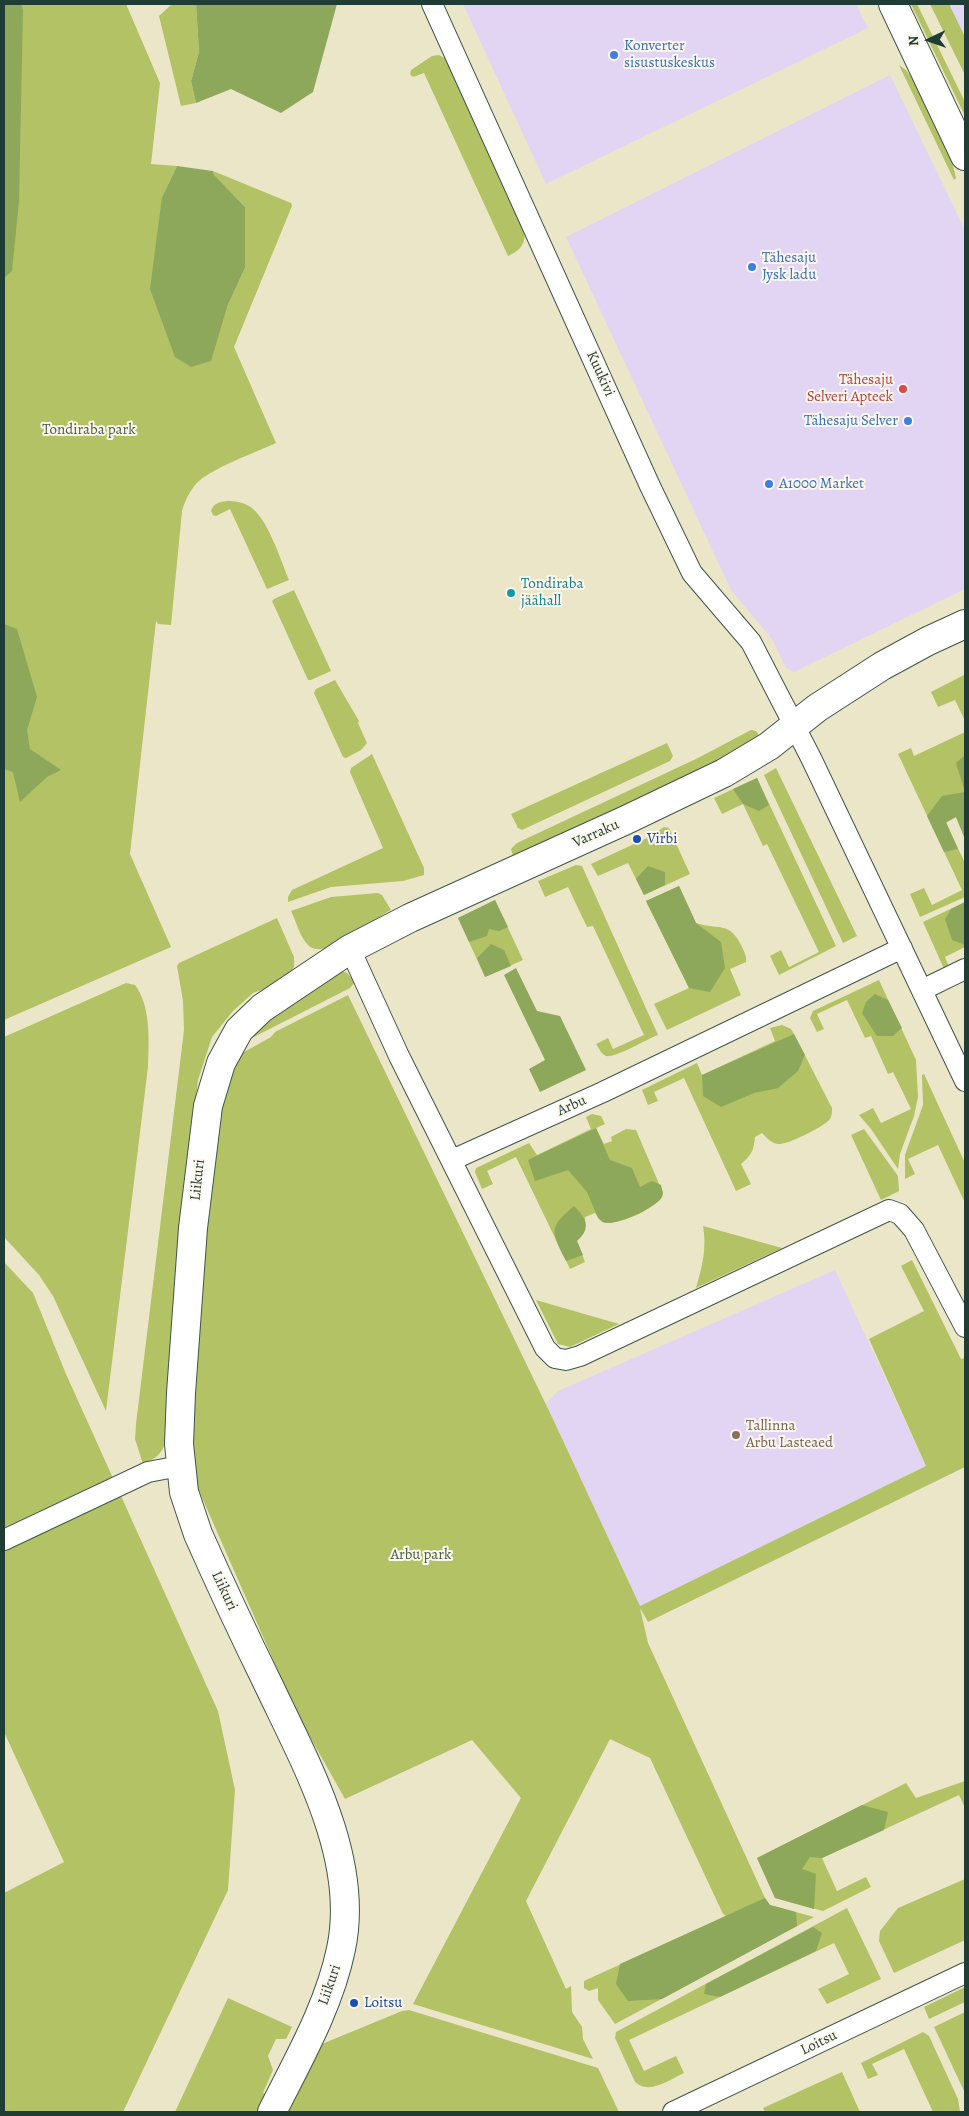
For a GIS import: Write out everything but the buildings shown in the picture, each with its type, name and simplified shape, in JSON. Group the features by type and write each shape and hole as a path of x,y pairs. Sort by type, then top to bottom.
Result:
{"street":[{"name":"Kuukivi","path":"432,4 543,245 650,486 692,573 751,642 795,727"},
{"path":"894,4 965,156"},
{"name":"Varraku","path":"230,1045 239,1030 262,1008 350,949 410,918 626,820 724,773 769,746 817,708 882,666 928,641 965,624"},
{"path":"795,727 965,1081"},
{"name":"Arbu","path":"452,1160 624,1082 902,948"},
{"path":"350,949 399,1056 530,1320 545,1348 555,1358 566,1360 580,1356 889,1210 900,1214 914,1230 965,1327"},
{"path":"922,990 965,969"},
{"name":"Liikuri","path":"230,1045 213,1087 200,1160 181,1393 180,1466 188,1503 198,1534 320,1797 336,1845 342,1875 344,1925 338,1964 321,2011 272,2112"},
{"path":"4,1540 148,1472 180,1466"},
{"name":"Loitsu","path":"673,2112 965,1973"}],"shaded area":[{"path":"463,4 856,4 868,28 546,184"},
{"path":"947,4 965,4 965,42"},
{"path":"890,75 965,230 965,589 794,672 786,668 772,639 731,590 566,237"},
{"name":"Tallinna Arbu Lasteaed","path":"835,1270 926,1466 640,1606 546,1404 558,1391"}],"green space":[{"name":"Tondiraba park","path":"4,4 126,4 160,83 151,164 177,166 162,197 227,307 245,268 245,207 212,174 213,171 291,203 292,206 234,347 276,443 211,473 202,478 191,490 182,511 171,625 158,624 156,621 130,854 171,947 4,1020"},
{"path":"4,4 21,4 23,10 19,201 12,271 4,278"},
{"path":"172,4 196,4 199,52 191,81 196,103 181,106 159,16"},
{"path":"196,4 337,4 313,92 281,113 231,89 196,103 191,81 199,52"},
{"path":"911,4 917,4 965,102 965,116"},
{"path":"930,4 949,4 965,37 965,75"},
{"path":"439,55 448,60 525,230 521,246 516,252 508,256 424,73 413,77 410,74 411,70 432,56"},
{"path":"899,65 906,70 914,81 951,158 956,178 954,180"},
{"path":"177,166 213,171 213,174 245,207 245,268 227,307 211,361 191,367 175,357 150,289 162,197"},
{"path":"227,501 244,504 256,511 273,540 289,580 267,589 230,509 216,516 211,511 217,503"},
{"path":"294,590 331,671 311,680 308,680 272,601"},
{"path":"4,624 17,629 37,697 27,730 30,749 61,770 47,777 20,802 13,772 4,769"},
{"path":"964,675 965,721 955,700 938,707 931,692"},
{"path":"335,680 359,721 358,723 367,743 361,750 346,758 343,757 314,693 316,689"},
{"path":"751,730 756,731 761,738 730,756 514,860 511,849 517,843 698,758"},
{"path":"965,732 965,839 956,817 946,823 965,863 965,897 920,917 910,894 924,888 932,905 962,890 898,754 911,748 914,756"},
{"path":"667,743 673,756 670,761 522,830 518,828 511,814"},
{"path":"372,754 424,868 424,875 403,881 331,887 288,902 288,897 292,890 383,848 350,772 351,768"},
{"path":"965,755 965,792 956,763"},
{"path":"776,768 857,936 843,943 764,775"},
{"path":"757,778 836,946 779,975 770,956 781,950 789,967 819,952 767,844 763,846 743,804 722,814 714,798"},
{"path":"757,778 769,805 759,811 743,804 733,789"},
{"path":"965,792 965,839 956,817 946,822 958,849 944,852 927,816 942,796"},
{"path":"664,827 669,828 690,874 644,895 628,863 598,876 591,864 649,837"},
{"path":"576,865 582,866 658,1035 611,1056 604,1055 596,1044 608,1038 613,1049 644,1035 593,926 587,927 568,887 545,897 538,881"},
{"path":"648,866 665,872 665,885 644,895 636,879"},
{"path":"679,886 696,923 723,928 733,933 742,947 746,962 730,969 741,995 667,1030 654,1004 689,988 646,901"},
{"path":"679,886 696,923 721,942 725,968 710,992 689,988 646,901"},
{"path":"378,893 382,895 391,910 350,937 327,948 317,949 306,943 291,911 331,897"},
{"path":"495,900 523,960 485,977 458,918"},
{"path":"495,900 508,927 499,931 489,929 487,936 469,942 458,918"},
{"path":"965,902 965,947 945,957 950,969 945,971 923,922"},
{"path":"965,902 965,945 952,940 945,919 951,909"},
{"path":"277,918 294,957 294,967 289,976 279,984 253,993 233,1011 212,1037 198,1080 187,1178 165,1443 162,1451 157,1456 143,1464 135,1439 136,1424 184,1030 183,1001 177,966 179,963"},
{"path":"491,944 504,950 511,966 485,977 477,958"},
{"path":"516,968 537,1011 560,1016 586,1070 540,1092 529,1069 545,1060 504,975"},
{"path":"339,970 347,973 355,982 350,988 246,1041 258,1024"},
{"path":"879,980 916,1060 918,1097 914,1116 900,1154 898,1169 871,1129 859,1115 873,1108 881,1123 911,1109 893,1072 888,1074 871,1036 865,1038 847,1000 817,1014 824,1029 817,1032 810,1018 813,1011"},
{"path":"126,983 135,985 144,1003 148,1024 149,1046 106,1411 53,1296 39,1275 4,1237 4,1037"},
{"path":"875,994 888,1000 902,1028 893,1036 877,1036 862,1013 866,1002"},
{"name":"Arbu park","path":"348,995 552,1417 640,1606 926,1466 869,1339 924,1311 901,1266 912,1260 961,1359 965,1358 965,1467 648,1622 640,1608 648,1643 765,1898 770,1905 814,1917 615,2024 598,2000 598,1988 589,1991 584,1988 584,1981 726,1916 723,1914 650,1758 610,1739 526,1901 566,1989 571,1986 572,2012 582,2027 583,2039 593,2059 413,2004 521,1798 472,1740 345,1799 296,1712 197,1486 192,1434 193,1370 209,1193 221,1099 237,1056 271,1037 275,1032"},
{"path":"782,1025 791,1029 794,1034 832,1108 831,1116 827,1122 818,1128 783,1144 774,1143 762,1133 755,1137 751,1152 741,1164 751,1184 736,1191 684,1078 654,1092 658,1101 648,1105 642,1090 697,1063 702,1075 775,1041 770,1028"},
{"path":"794,1034 805,1055 798,1071 778,1088 754,1093 721,1107 703,1096 702,1075"},
{"path":"924,1074 965,1163 965,1203 938,1145 908,1159 915,1174 905,1179 905,1155 923,1105 922,1075"},
{"path":"592,1114 601,1116 605,1124 596,1128 604,1144 612,1141 611,1137 626,1129 636,1130 663,1193 654,1205 627,1219 609,1223 602,1222 595,1213 585,1217 582,1236 577,1241 585,1262 570,1269 516,1157 487,1171 493,1184 482,1189 475,1172 476,1168 529,1143 537,1155 591,1129 586,1117"},
{"path":"596,1128 610,1160 632,1168 640,1187 652,1181 661,1185 663,1194 659,1201 646,1210 613,1223 603,1222 598,1218 587,1192 568,1170 535,1181 528,1160"},
{"path":"864,1129 898,1176 899,1191 881,1200 851,1135"},
{"path":"574,1206 586,1223 585,1232 577,1241 583,1255 566,1261 557,1243 555,1230 556,1225"},
{"path":"703,1226 782,1248 696,1288 704,1250"},
{"path":"4,1262 33,1293 66,1374 218,1711 235,1790 228,1890 123,2112 4,2112 4,1893 64,1862 4,1732"},
{"path":"536,1300 619,1324 570,1347 558,1344"},
{"path":"965,1781 965,1808 959,1795 822,1858 837,1891 866,1877 871,1887 823,1911 775,1898 757,1858 906,1783 916,1798"},
{"path":"862,1805 888,1812 884,1830 822,1858 810,1857 802,1869 816,1874 814,1909 775,1898 757,1858"},
{"path":"965,1879 965,1940 894,1973 879,1941 880,1931 898,1908"},
{"path":"765,1898 770,1905 796,1912 797,1926 662,1999 628,2001 616,1984 620,1964"},
{"path":"847,1908 881,1979 827,2004 818,1989 849,1974 834,1943 629,2040 644,2071 676,2056 684,2073 653,2087 641,2086 635,2082 615,2038 616,2032"},
{"path":"813,1927 822,1933 816,1951 720,1997 704,1994 706,1984"},
{"path":"965,1987 965,2002 929,2019 924,2007"},
{"path":"228,1998 292,2027 286,2039 276,2039 268,2056 273,2070 263,2093 269,2096 261,2112 175,2112"},
{"path":"409,2010 598,2068 619,2112 287,2112 322,2044 402,2011"},
{"path":"965,2012 965,2093 934,2027"},
{"path":"923,2032 929,2036 958,2099 960,2112 933,2112 904,2049 872,2064 878,2075 868,2079 861,2063"},
{"path":"842,2072 860,2112 765,2112 763,2108"}],"place":[{"name":"Konverter sisustuskeskus","path":"614,55"},
{"name":"Tähesaju Jysk ladu","path":"752,267"},
{"name":"Tähesaju Selveri Apteek","path":"903,389"},
{"name":"Tähesaju Selver","path":"908,421"},
{"name":"A1000 Market","path":"769,484"},
{"name":"Tondiraba jäähall","path":"511,593"},
{"name":"Virbi","path":"637,839"},
{"name":"Tallinna Arbu Lasteaed","path":"736,1435"},
{"name":"Loitsu","path":"354,2003"}]}
